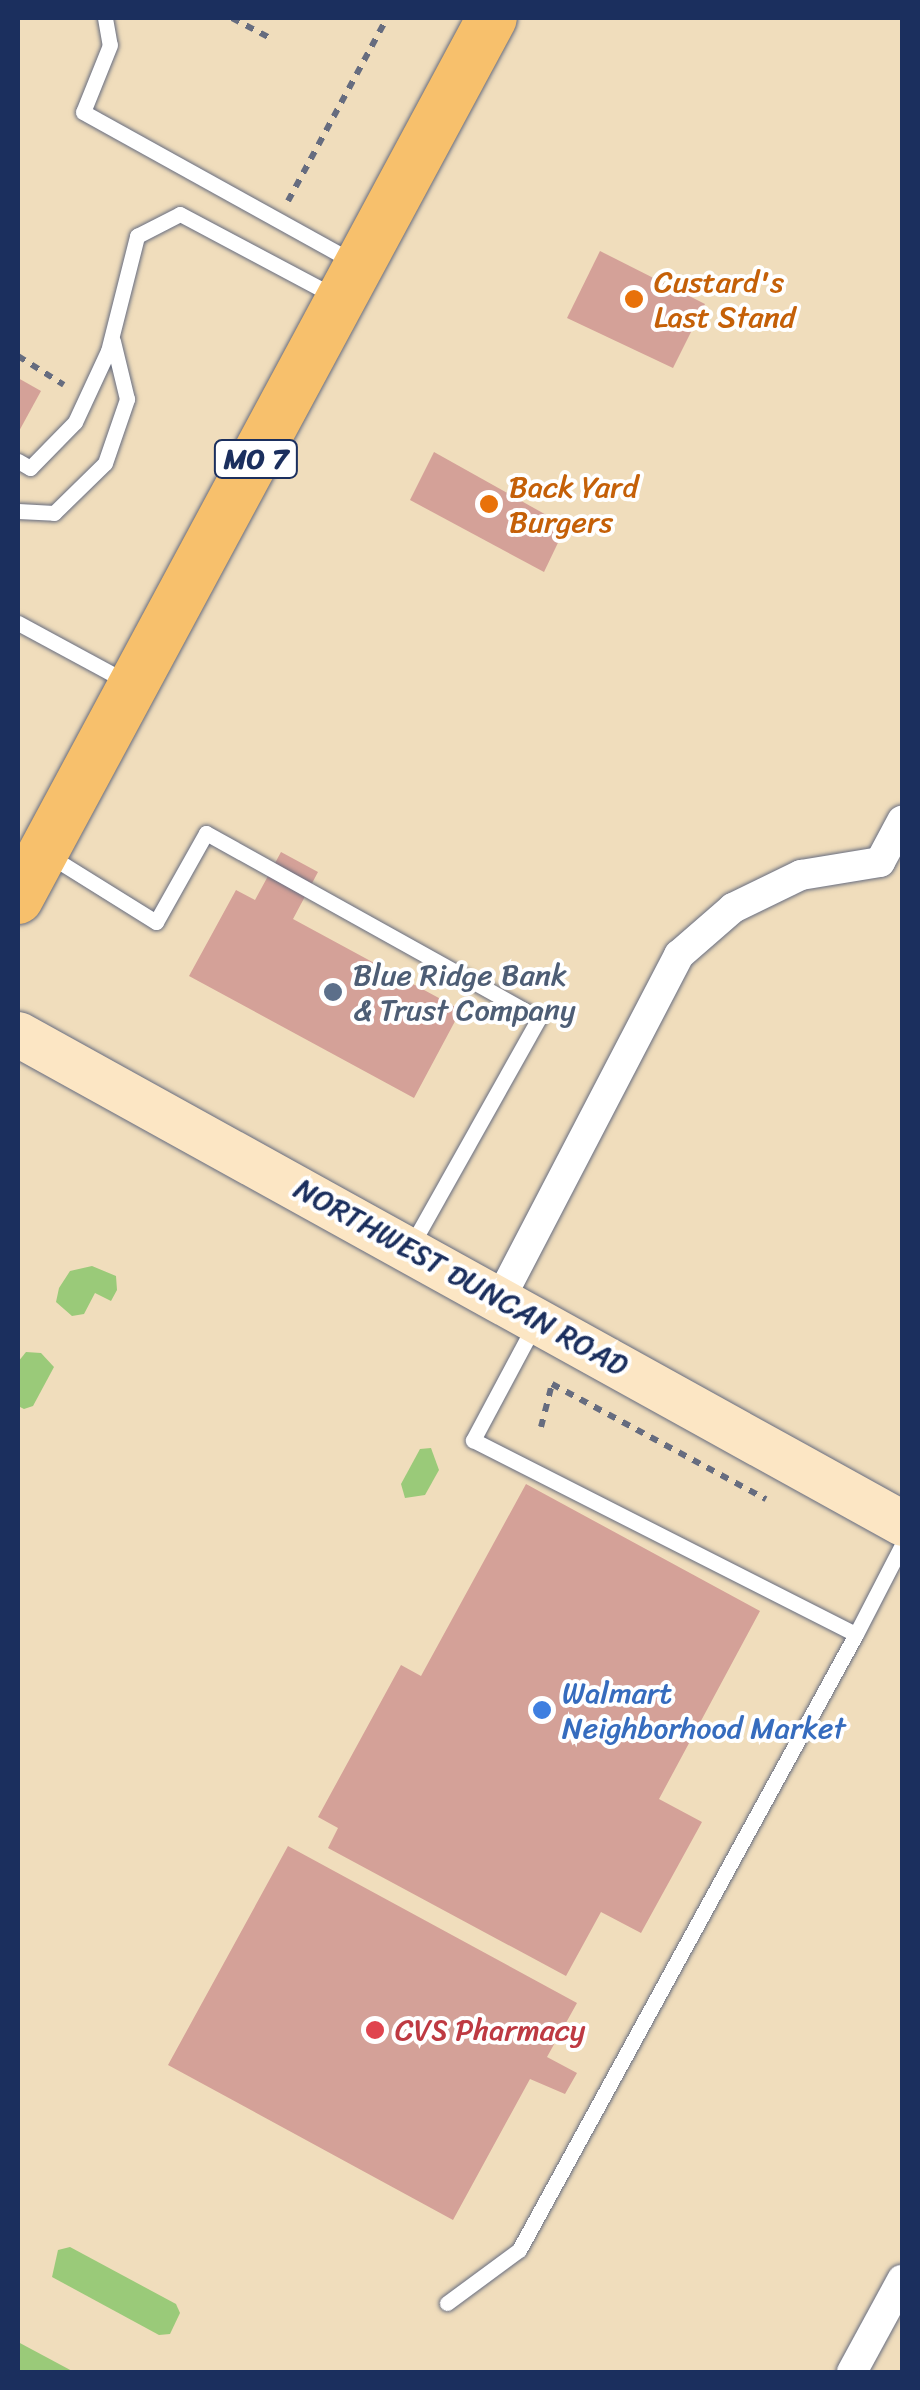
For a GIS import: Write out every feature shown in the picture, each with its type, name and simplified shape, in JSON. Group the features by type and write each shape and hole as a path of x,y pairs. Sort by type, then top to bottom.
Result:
{"main road":[{"name":"MO 7","path":"18,899 353,284 492,18"}],"street":[{"path":"520,1308 679,955 733,908 802,874 892,868 902,820"},
{"name":"NORTHWEST DUNCAN ROAD","path":"18,1034 520,1308 902,1523"},
{"path":"852,2372 902,2280"}],"lane":[{"path":"105,18 110,44 83,112 278,218 353,284"},
{"path":"18,461 30,468 75,422 112,335 137,236 180,214 353,284"},
{"path":"18,510 54,513 105,463 128,399 112,335"},
{"path":"18,623 134,686"},
{"path":"42,851 156,922 206,833 539,1018 410,1248"},
{"path":"520,1308 473,1440 856,1634"},
{"path":"448,2303 520,2250 902,1546"}],"path":[{"path":"232,18 272,39"},
{"path":"278,218 387,18"},
{"path":"18,356 66,382 56,398"},
{"path":"541,1427 552,1384 770,1501"}],"green space":[{"path":"92,1266 116,1276 117,1290 111,1301 95,1293 84,1314 72,1316 56,1302 59,1288 70,1271"},
{"path":"26,1352 41,1353 54,1367 33,1406 24,1409 18,1406 18,1362"},
{"path":"431,1448 439,1470 425,1495 405,1498 401,1484 420,1449"},
{"path":"70,2247 176,2304 180,2313 170,2334 159,2335 52,2277 58,2250"},
{"path":"18,2342 74,2372 18,2372"}],"building":[{"path":"600,251 705,304 673,368 567,318"},
{"path":"18,378 41,391 18,433"},
{"path":"434,452 566,526 544,572 410,500"},
{"path":"281,852 318,872 293,919 461,1010 414,1098 189,976 236,890 255,900"},
{"name":"Walmart Neighborhood Market","path":"526,1484 760,1611 659,1799 702,1822 641,1933 601,1912 566,1976 328,1848 338,1828 318,1817 401,1665 421,1676"},
{"name":"CVS Pharmacy","path":"288,1846 577,2003 547,2057 577,2073 565,2094 530,2079 453,2220 168,2065"}],"place":[{"name":"Custard's Last Stand","path":"634,299"},
{"name":"Back Yard Burgers","path":"489,504"},
{"name":"Blue Ridge Bank & Trust Company","path":"333,992"},
{"name":"Walmart Neighborhood Market","path":"542,1710"},
{"name":"CVS Pharmacy","path":"375,2030"}]}
